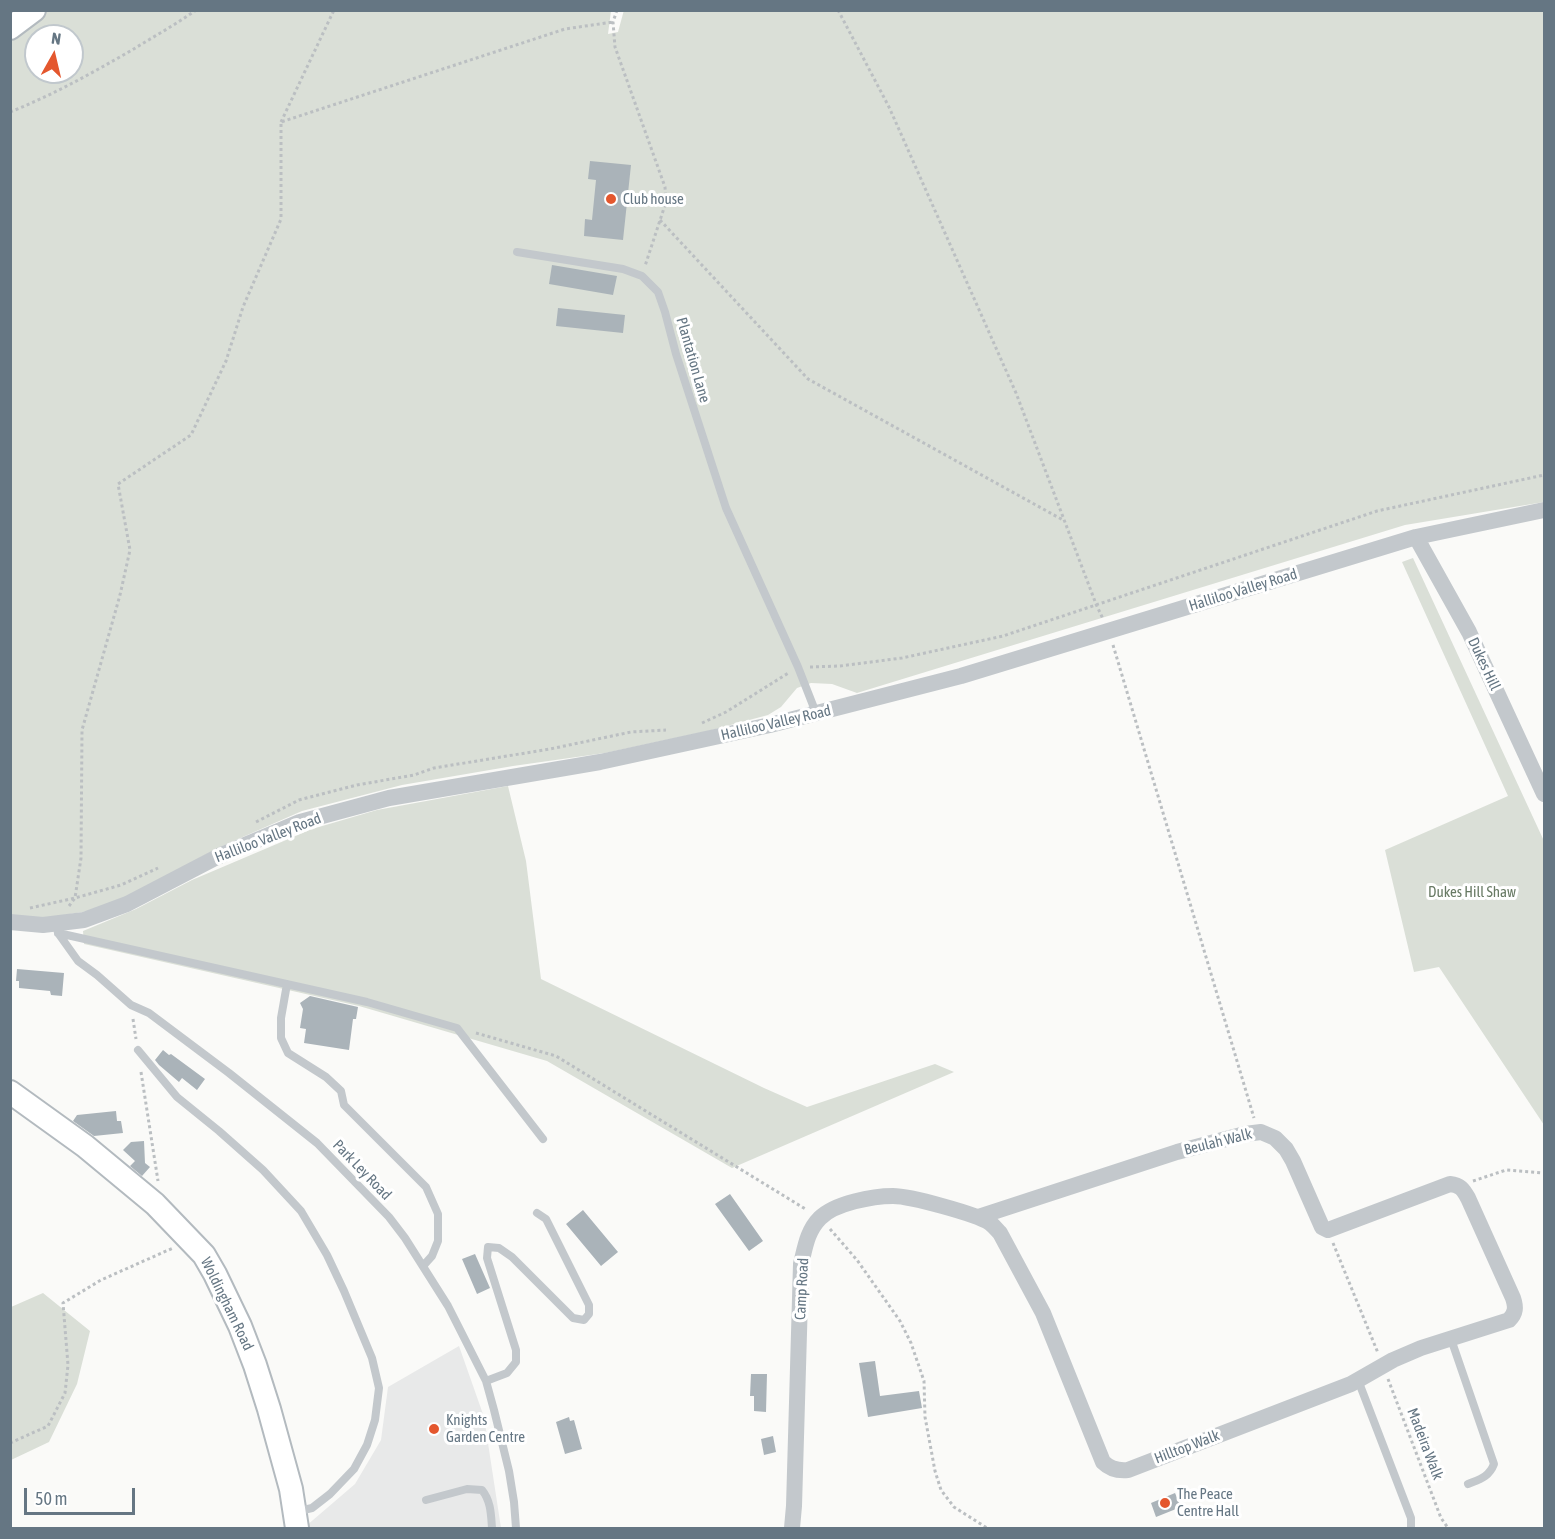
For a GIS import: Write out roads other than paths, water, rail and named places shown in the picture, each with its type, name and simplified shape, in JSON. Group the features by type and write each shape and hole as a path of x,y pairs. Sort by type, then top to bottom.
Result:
{"street":[{"path":"10,28 34,10"},
{"name":"Halliloo Valley Road","path":"10,922 57,928 84,920 127,904 219,856 300,822 389,798 600,762 770,726 961,676 1416,537 1545,510"},
{"name":"Dukes Hill","path":"1416,537 1469,632 1545,794"},
{"name":"Woldingham Road","path":"10,1092 94,1153 155,1204 204,1255 244,1336 269,1409 291,1489 296,1520"},
{"name":"Beulah Walk","path":"978,1217 1177,1152 1261,1132 1275,1138 1286,1149 1322,1227 1328,1230 1441,1188 1458,1185 1468,1198 1513,1298"},
{"name":"Camp Road","path":"792,1528 801,1264 806,1242 812,1229 820,1218 832,1209 880,1197 910,1198 978,1217"},
{"name":"Hilltop Walk","path":"978,1217 991,1224 1000,1233 1042,1313 1103,1462 1114,1469 1128,1470 1351,1384 1421,1348 1509,1320 1515,1310 1513,1298"}],"lane":[{"name":"Plantation Lane","path":"517,252 623,269 642,276 658,292 726,508 817,714"},
{"path":"57,928 367,1002 457,1028 543,1140"},
{"name":"Park Ley Road","path":"57,928 65,945 78,961 131,1005 149,1013 229,1072 317,1143 389,1217 448,1306 486,1381 508,1471 516,1528"},
{"path":"286,984 281,1018 281,1038 288,1053 326,1077 341,1091 344,1105 426,1186 438,1214 438,1241 432,1256 423,1266"},
{"path":"138,1050 177,1097 263,1170 301,1211 327,1255 372,1358 379,1388 375,1420 367,1445 354,1468 330,1494 296,1520"},
{"path":"486,1381 507,1373 516,1362 516,1350 487,1258 488,1247 499,1248 512,1257 573,1318 584,1320 589,1314 590,1305 546,1219 537,1213"},
{"path":"1451,1339 1494,1464 1485,1477 1468,1484"},
{"path":"1358,1380 1411,1518 1411,1528"},
{"path":"426,1500 467,1489 482,1490 487,1495 492,1528"}],"place":[{"name":"Club house","path":"611,199"},
{"name":"Knights Garden Centre","path":"434,1429"},
{"name":"The Peace Centre Hall","path":"1165,1503"}],"park label":[{"name":"Dukes Hill Shaw","path":"1472,892"}]}
